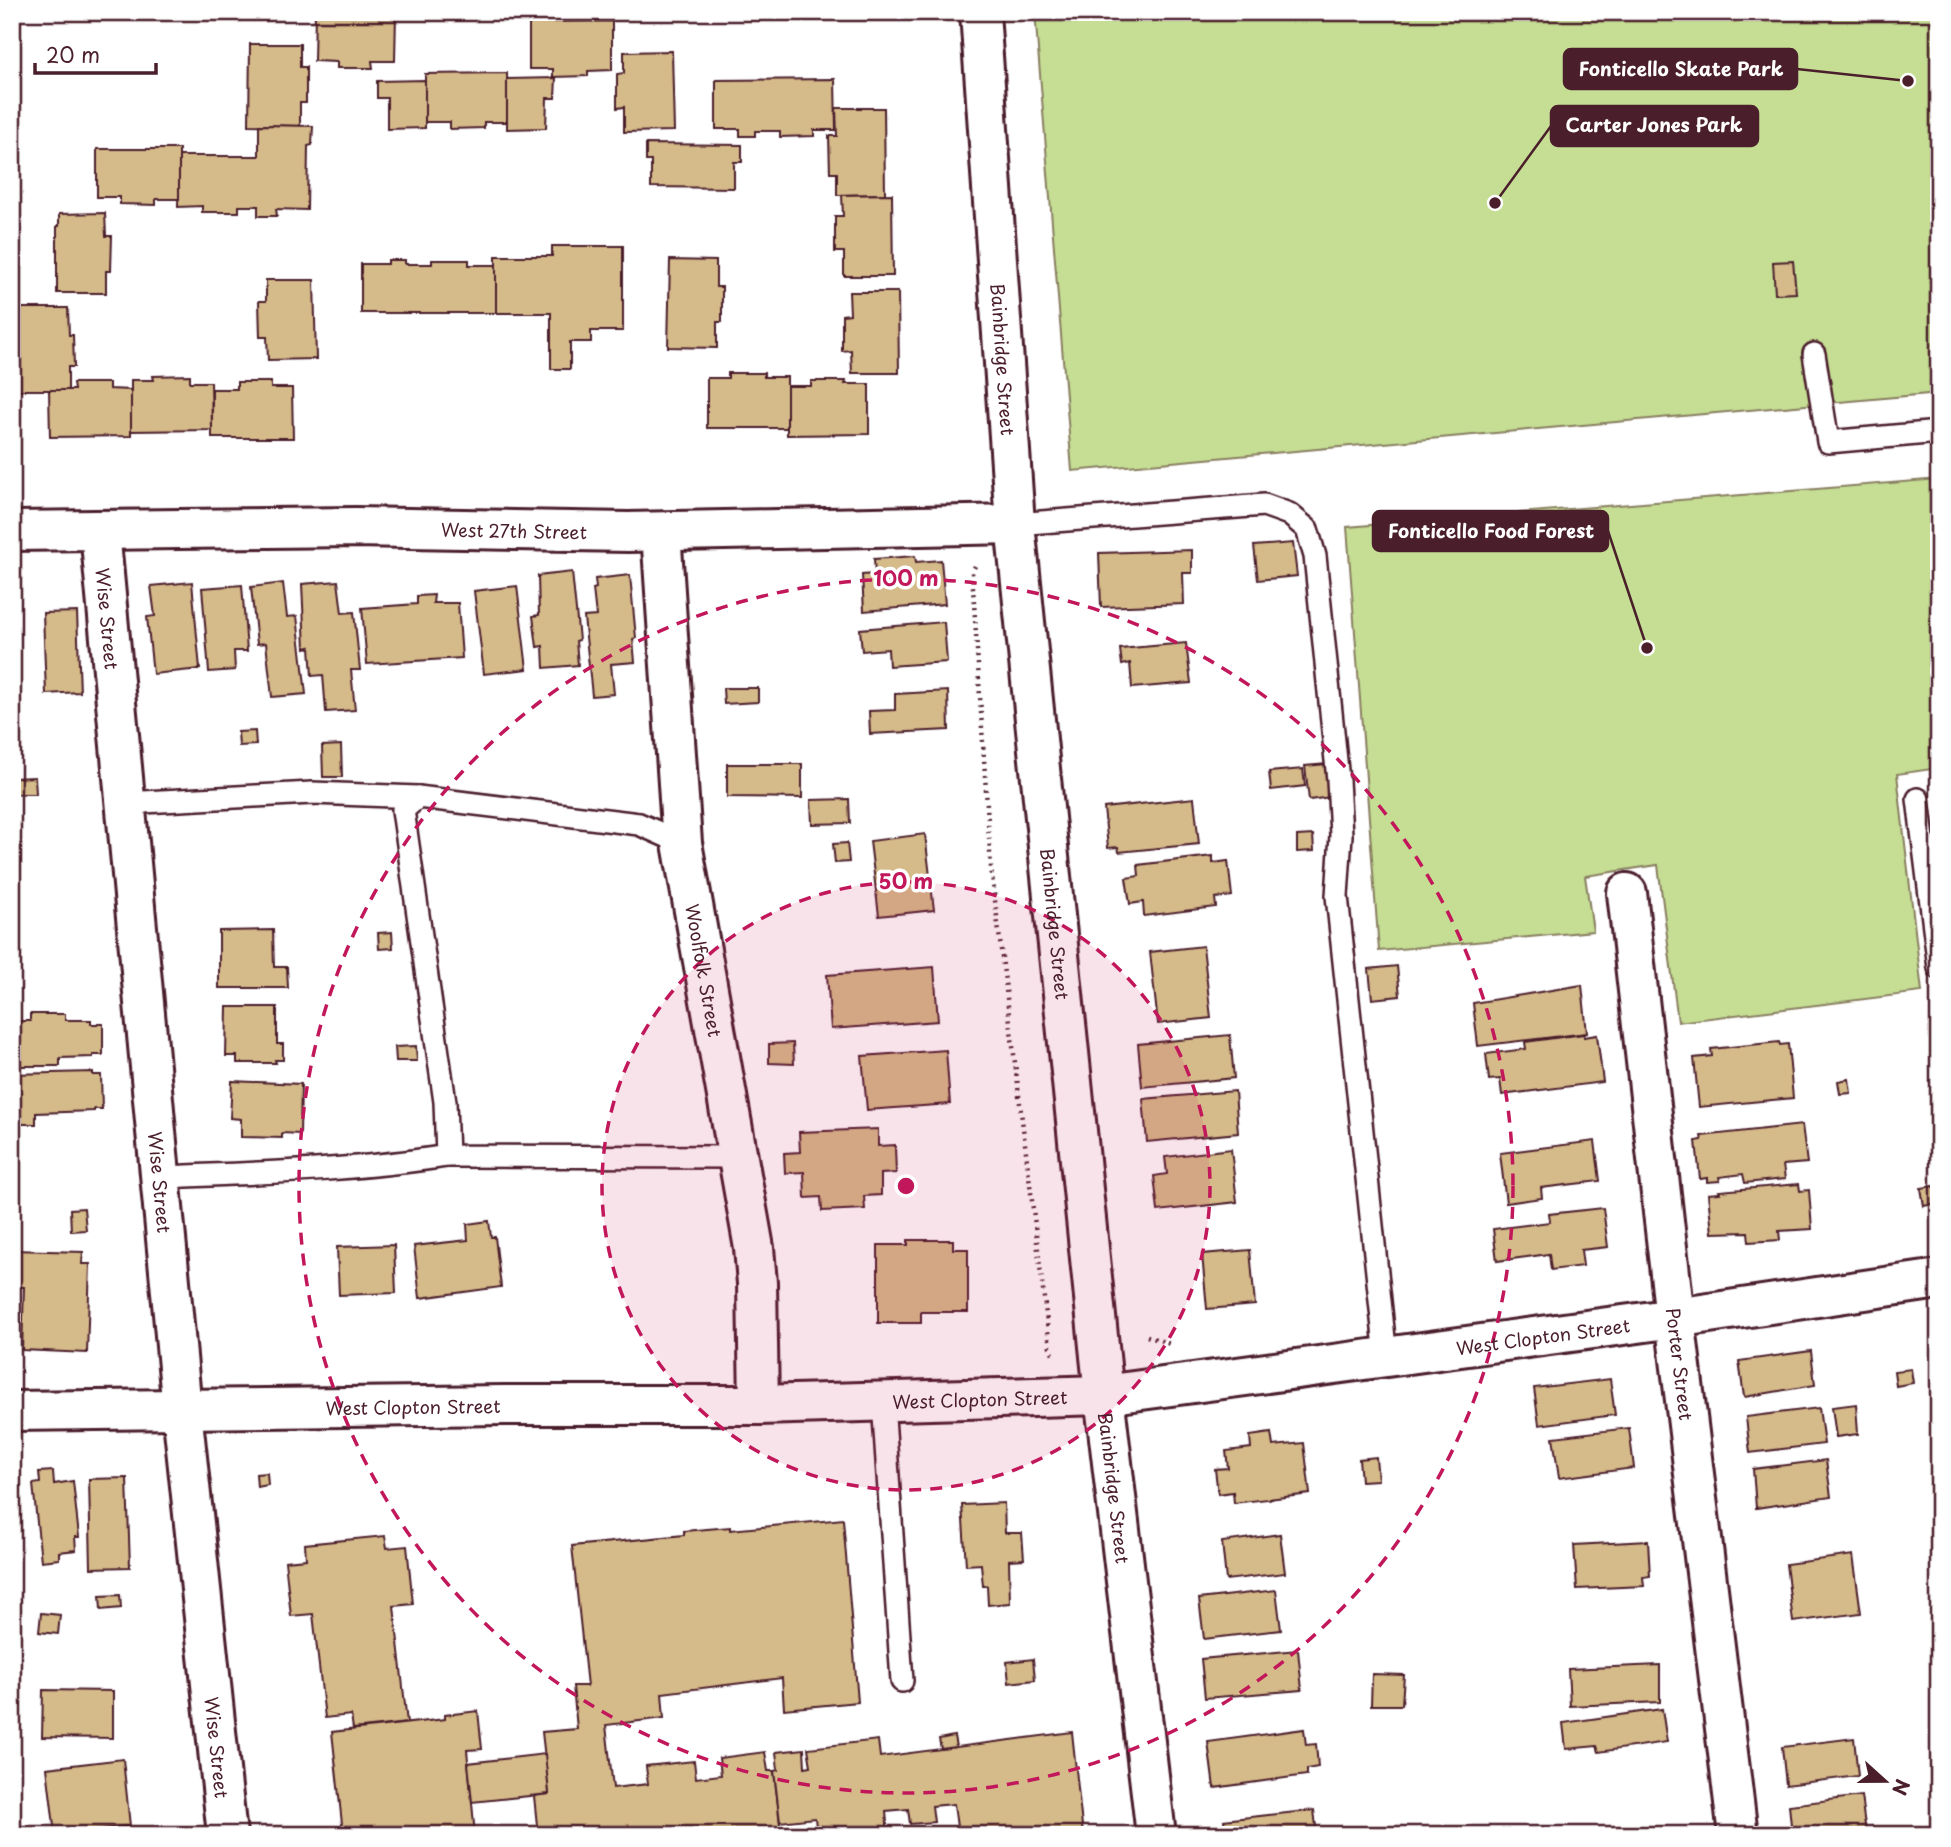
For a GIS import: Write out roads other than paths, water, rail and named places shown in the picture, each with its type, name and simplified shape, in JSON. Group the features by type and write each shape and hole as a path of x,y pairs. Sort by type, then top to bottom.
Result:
{"street":[{"name":"Bainbridge Street","path":"980,12 1014,524 1104,1395 1156,1835"},
{"name":"West 27th Street","path":"12,531 355,527 661,532 1014,524"},
{"name":"Wise Street","path":"100,531 182,1410 227,1835"},
{"name":"Woolfolk Street","path":"661,532 682,843 754,1248 759,1405"},
{"name":"Porter Street","path":"1627,893 1738,1835"},
{"name":"West Clopton Street","path":"12,1411 759,1405 1104,1395 1675,1318 1939,1279"}],"lane":[{"path":"1814,354 1828,442 1939,432"},
{"path":"1014,524 1264,505 1289,514 1307,529 1315,556 1338,779 1341,835 1337,896 1386,1357"},
{"path":"125,803 312,793 418,797 639,824 682,843"},
{"path":"418,797 403,810 446,1102 447,1156"},
{"path":"1917,799 1939,968"},
{"path":"160,1177 323,1171 394,1165 447,1156 737,1157"},
{"path":"883,1402 902,1681"}],"place":[{"name":"Fonticello Skate Park","path":"1908,81"},
{"name":"Carter Jones Park","path":"1495,203"},
{"name":"Fonticello Food Forest","path":"1647,648"}]}
